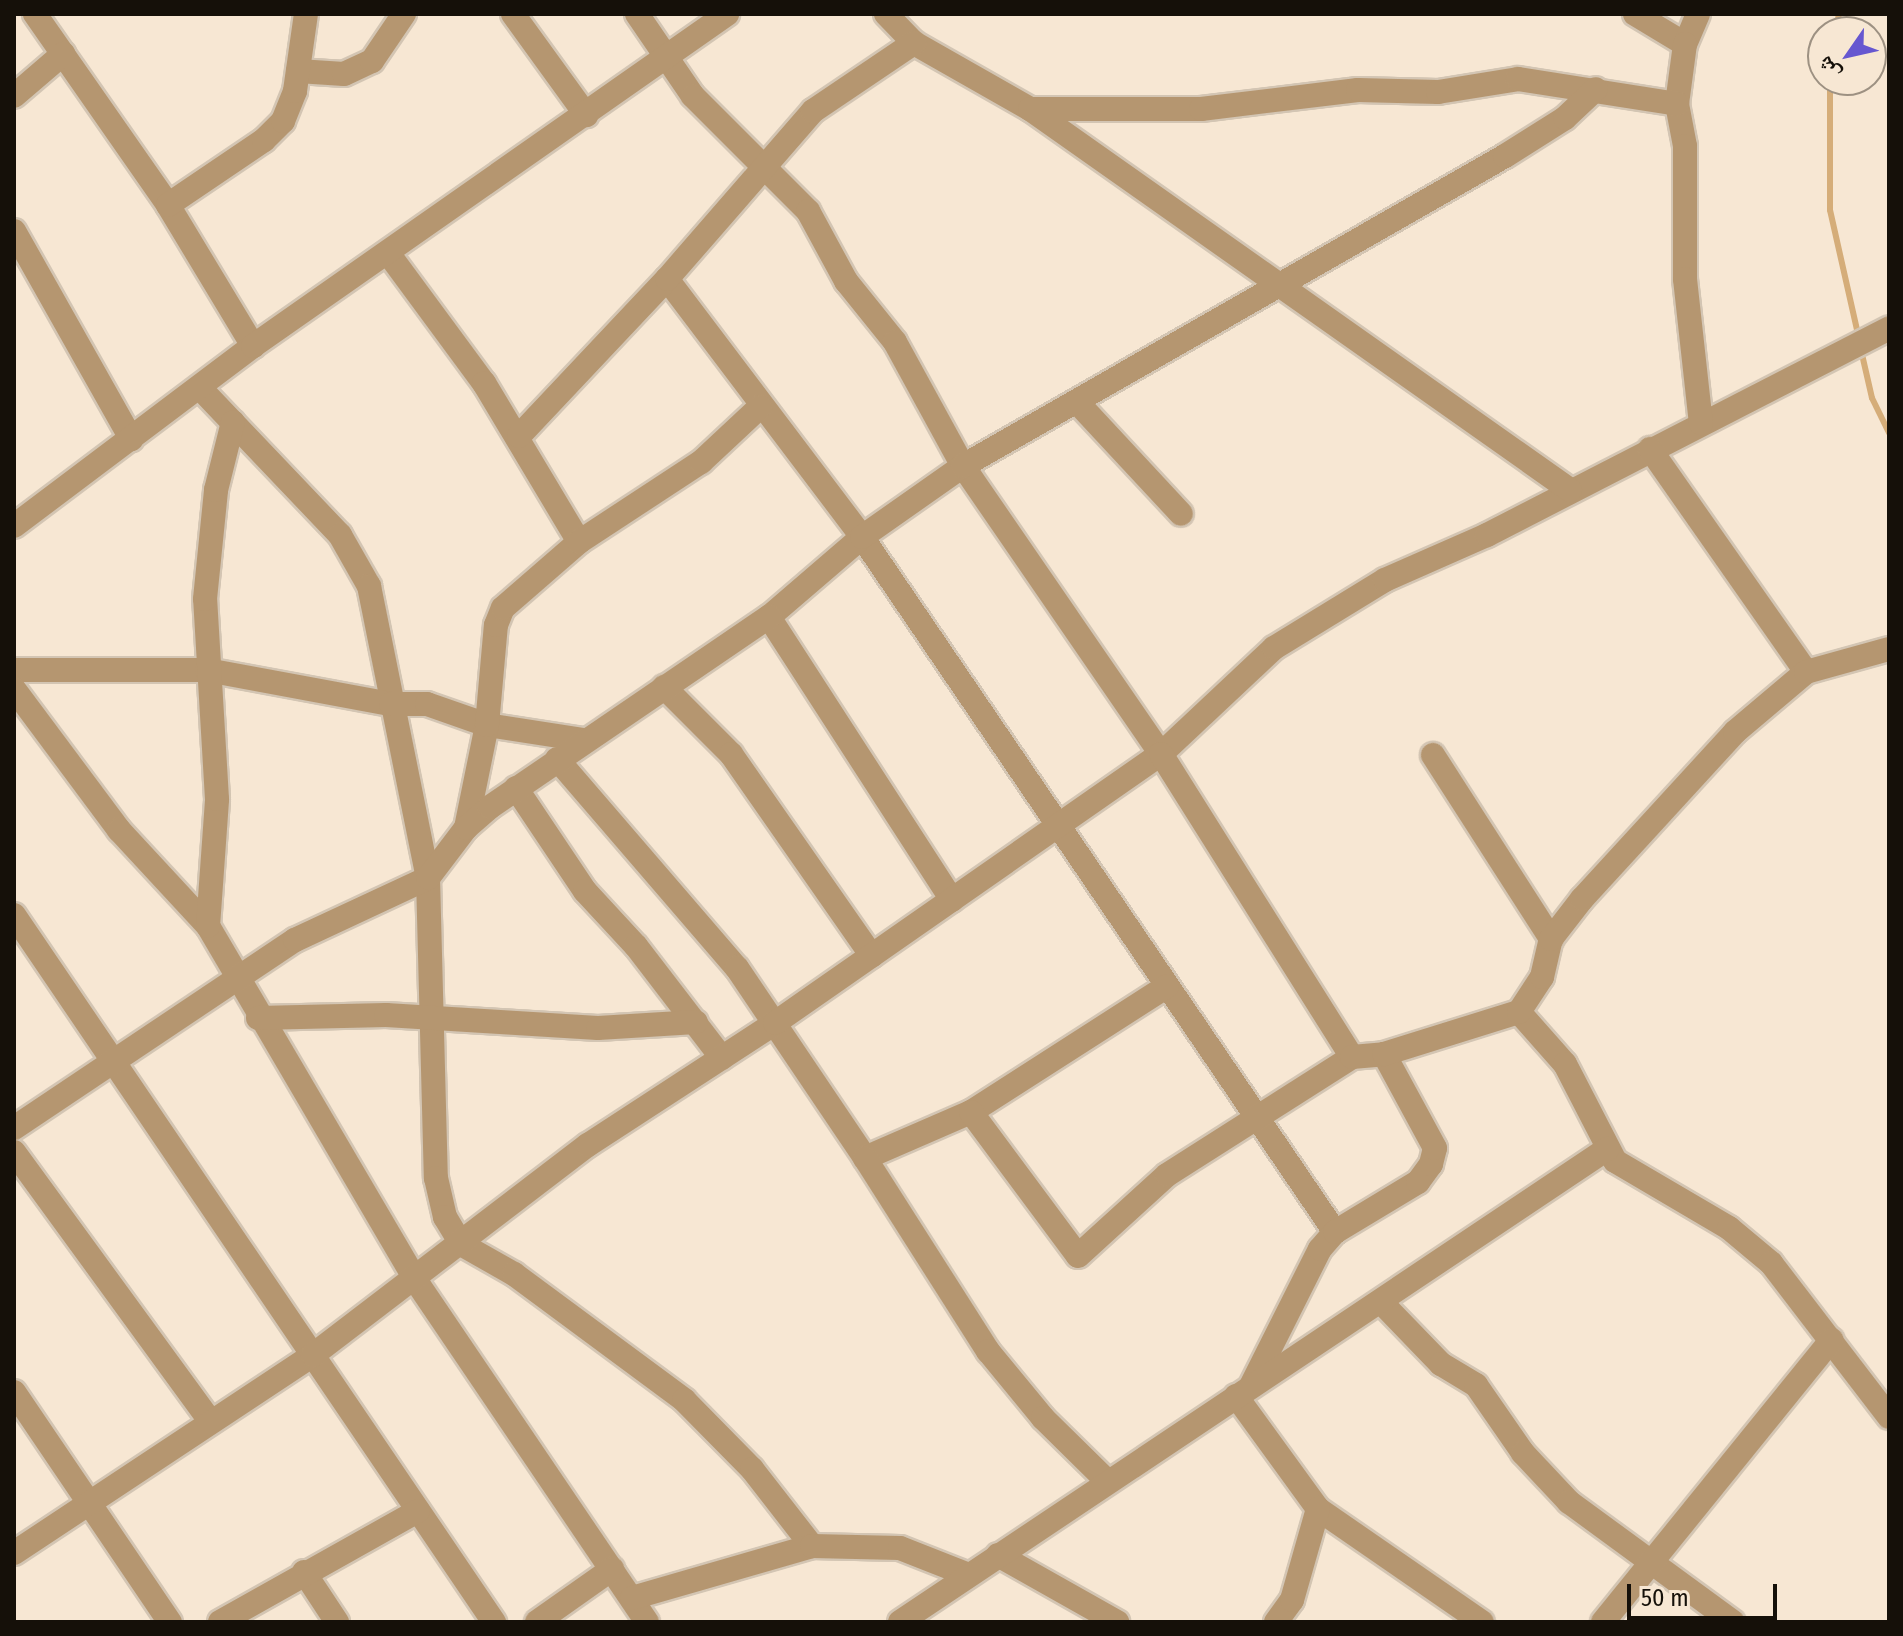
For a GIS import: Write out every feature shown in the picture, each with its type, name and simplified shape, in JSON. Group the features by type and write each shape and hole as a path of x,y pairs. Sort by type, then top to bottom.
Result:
{"street":[{"path":"35,14 168,205 253,346"},
{"path":"168,205 264,140 283,121 298,71 306,14"},
{"path":"298,71 344,74 372,61 404,14"},
{"path":"513,14 586,115"},
{"path":"637,14 665,62 765,171 808,211 846,281 895,342 963,466 1161,754 1352,1057"},
{"path":"14,526 253,346 665,62 727,14"},
{"path":"886,14 914,43 1030,109 1570,490"},
{"path":"1635,14 1685,44"},
{"path":"1698,14 1685,44 1677,104 1685,146 1685,279 1701,423"},
{"path":"519,436 667,279 716,217 765,171 813,111 914,43"},
{"path":"14,96 63,54"},
{"path":"1030,109 1201,109 1358,90 1438,92 1488,80 1596,89 1677,104"},
{"path":"14,1128 326,923 428,878 466,828 516,788 769,617 862,537 963,466 1078,403 1275,284 1505,156 1565,118 1596,89"},
{"path":"14,231 131,439"},
{"path":"388,253 519,436 579,542"},
{"path":"667,279 760,407 862,537 1335,1232"},
{"path":"14,1553 313,1355 416,1281 576,1154 775,1023 1161,754 1274,648 1385,580 1889,328"},
{"path":"200,388 357,558 369,586 428,878 436,1178 445,1217 461,1244 514,1274 684,1400 752,1469 812,1546"},
{"path":"1078,403 1181,514"},
{"path":"466,828 487,725 496,625 503,608 579,542 701,462 760,407"},
{"path":"208,926 217,799 207,670 207,565 216,490 233,422"},
{"path":"1650,449 1806,672"},
{"path":"769,617 952,900"},
{"path":"971,1112 1078,1256 1149,1189 1352,1057 1384,1054 1519,1012 1542,977 1551,939 1582,899 1735,732 1806,672 1889,649"},
{"path":"14,670 207,670 391,704 427,704 487,725 584,740"},
{"path":"664,687 731,754 872,956"},
{"path":"14,689 23,718 119,830 208,926 258,1018 416,1281 647,1622"},
{"path":"1433,755 1551,939"},
{"path":"557,759 737,968 865,1158 988,1351 1043,1418 1107,1481"},
{"path":"516,788 585,891 696,1022 722,1058"},
{"path":"18,929 116,1060 494,1622"},
{"path":"865,1158 971,1112 1167,986"},
{"path":"1519,1012 1565,1064 1607,1149 1625,1170 1729,1228 1771,1263 1889,1417"},
{"path":"258,1018 350,1014 598,1028 696,1022"},
{"path":"1243,1391 1306,1268 1335,1232 1418,1182 1431,1164 1435,1148 1384,1054"},
{"path":"900,1622 966,1574 1382,1303 1607,1149"},
{"path":"14,1152 211,1422"},
{"path":"1382,1303 1441,1364 1476,1385 1542,1475 1648,1563 1733,1622"},
{"path":"1603,1622 1831,1340"},
{"path":"1243,1391 1318,1509 1482,1622"},
{"path":"14,1392 170,1622"},
{"path":"1276,1622 1292,1600 1318,1509"},
{"path":"220,1622 304,1572 418,1511"},
{"path":"632,1598 812,1546 900,1548 966,1574"},
{"path":"998,1555 1075,1611 1117,1622"},
{"path":"537,1622 612,1569"},
{"path":"304,1572 337,1622"}],"waterway":[{"path":"1830,96 1830,210 1859,339"},
{"path":"1861,350 1872,398 1889,433"}]}
